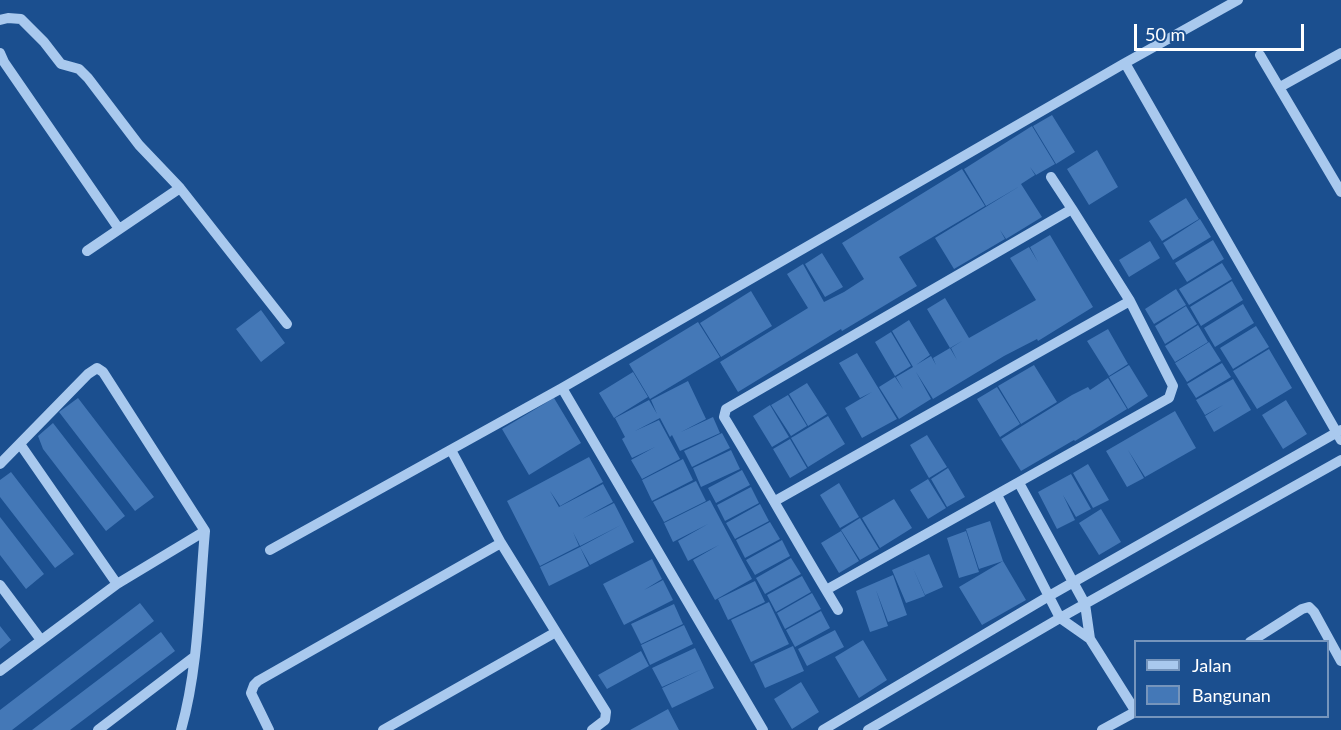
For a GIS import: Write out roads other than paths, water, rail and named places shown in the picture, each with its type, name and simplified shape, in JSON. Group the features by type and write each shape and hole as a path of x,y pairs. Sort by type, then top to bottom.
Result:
{"street":[{"path":"270,550 562,388 1238,0"},
{"path":"0,20 21,19 44,42 61,64 79,69 88,78 139,145 180,188 287,324"},
{"path":"0,52 4,62 119,229"},
{"path":"1280,87 1341,53"},
{"path":"1260,55 1341,192"},
{"path":"823,730 1049,596 1340,434 1125,63"},
{"path":"826,590 1169,398 1173,386 1130,301 1051,177"},
{"path":"87,251 180,188"},
{"path":"838,610 724,417 726,410 1072,209"},
{"path":"775,501 1130,301"},
{"path":"0,464 92,370 101,369 204,531 194,657 187,710 181,730"},
{"path":"562,388 763,730"},
{"path":"20,444 117,584"},
{"path":"451,450 501,543 606,712 605,720 592,730"},
{"path":"868,730 1060,618 1341,460"},
{"path":"1019,483 1085,604 1090,639"},
{"path":"998,495 1060,618 1090,639 1134,710"},
{"path":"0,671 117,584 204,531"},
{"path":"269,730 251,693 254,684 501,543"},
{"path":"0,585 40,640"},
{"path":"1253,640 1302,609 1309,607 1341,661"},
{"path":"383,730 556,632"},
{"path":"98,730 194,657"},
{"path":"1102,730 1134,713"}]}
